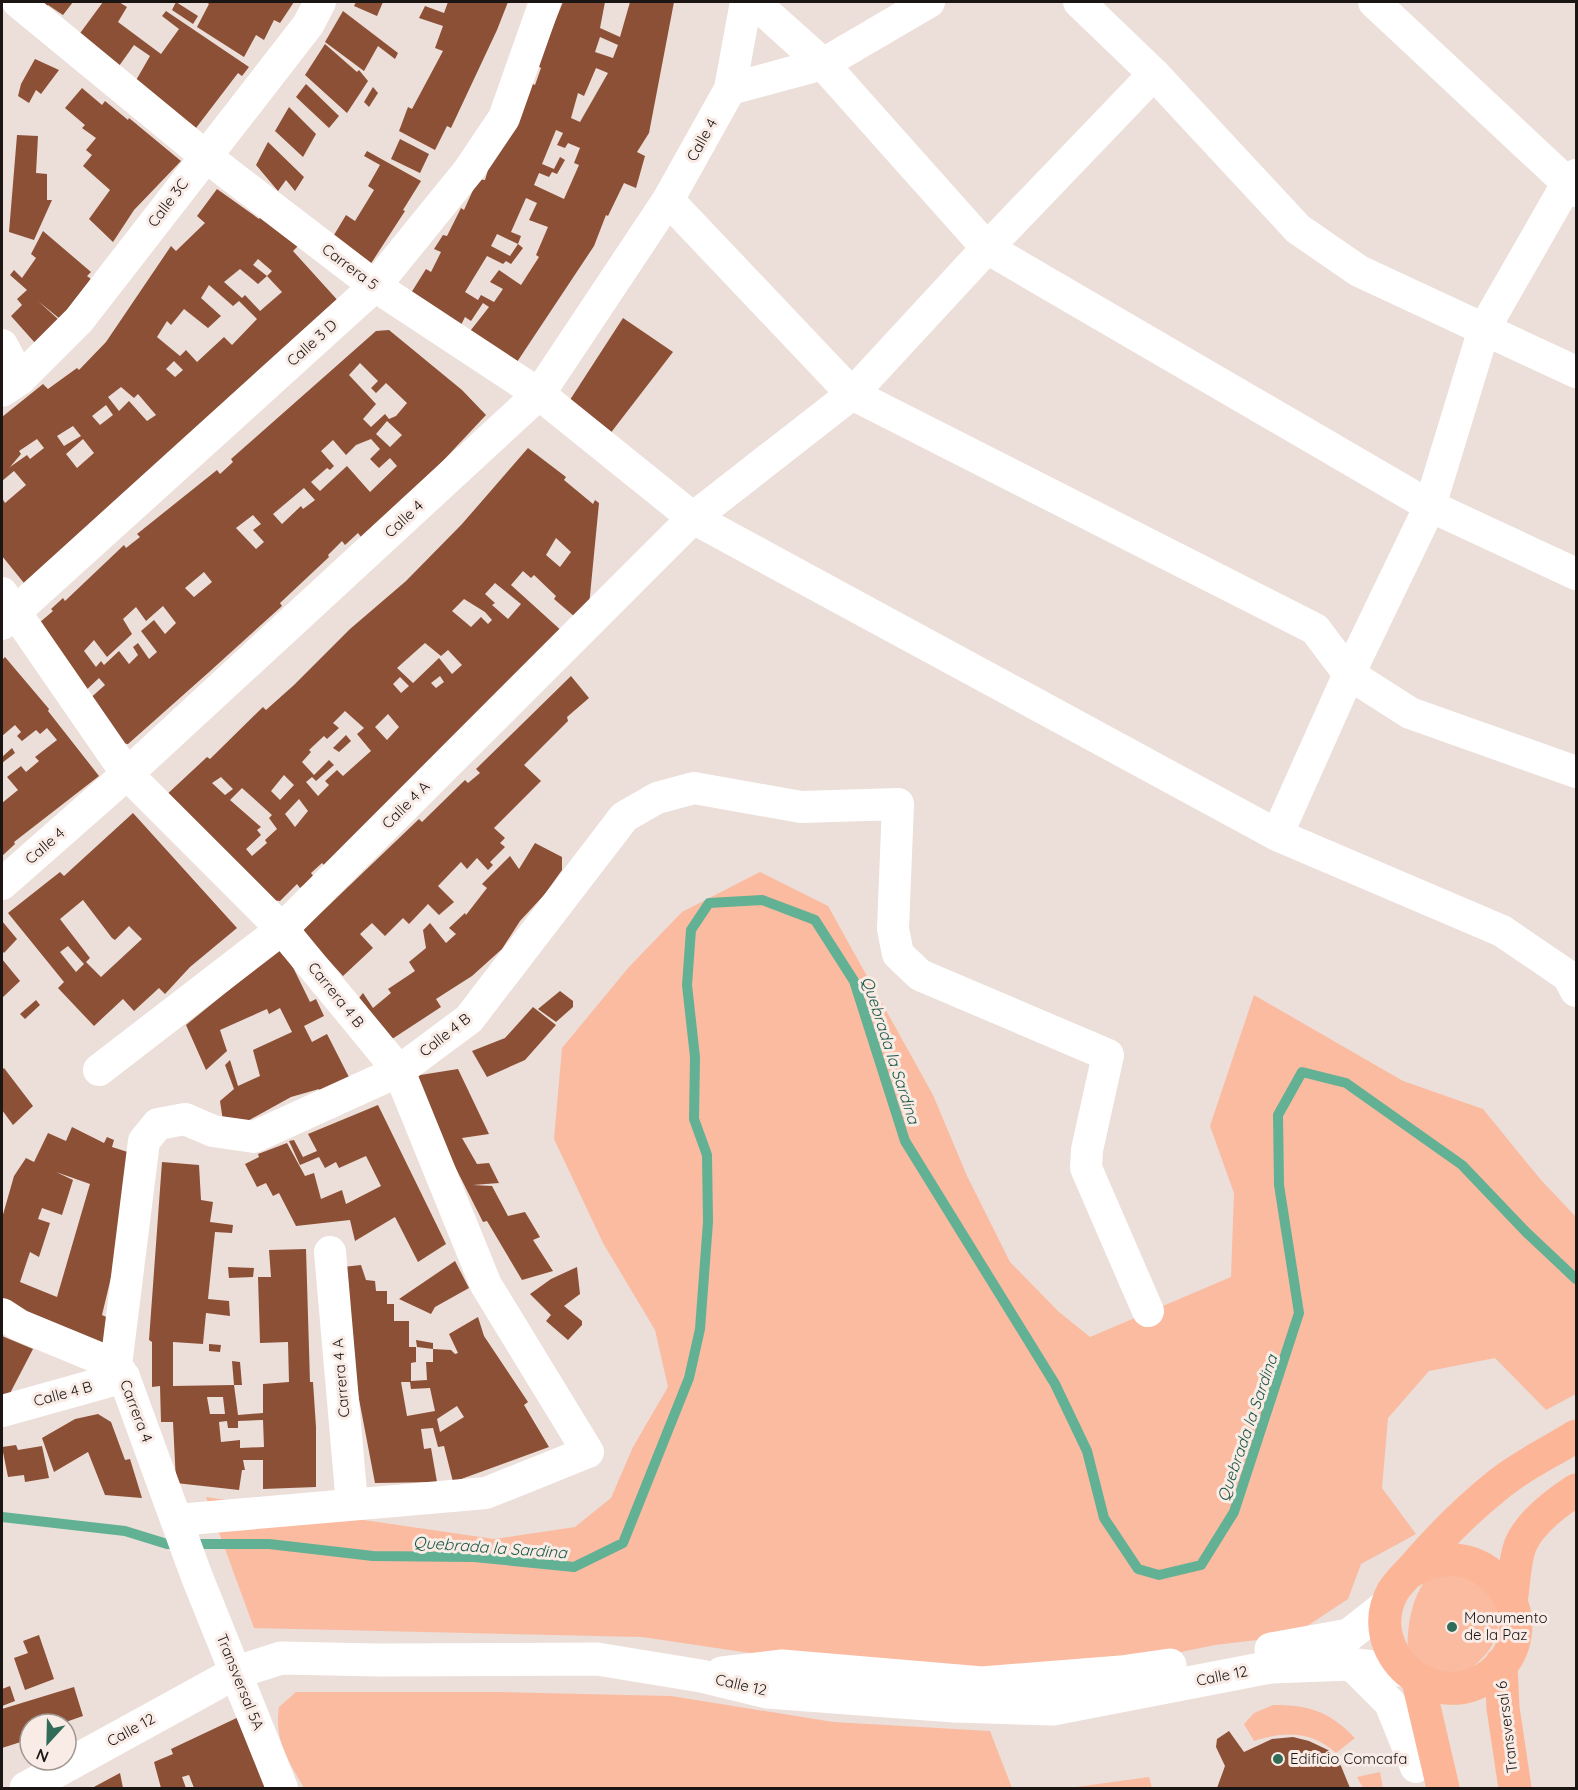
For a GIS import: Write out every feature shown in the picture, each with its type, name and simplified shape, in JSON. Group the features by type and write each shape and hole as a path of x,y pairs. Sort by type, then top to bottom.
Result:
{"main road":[{"path":"1443,1788 1429,1721 1412,1676 1394,1657 1387,1641 1387,1605 1394,1589 1444,1534 1500,1483 1576,1436"},
{"path":"1412,1676 1447,1689 1463,1688 1490,1675 1501,1664 1510,1650 1514,1635 1511,1602 1520,1545 1538,1521 1576,1490"},
{"path":"1410,1572 1424,1564 1441,1559 1476,1564 1503,1586 1511,1602"},
{"name":"Calle 12","path":"700,1676 782,1666 982,1683 1120,1672 1349,1635 1387,1605"},
{"name":"Calle 12","path":"26,1788 237,1672 281,1658 597,1659 700,1676 767,1692 954,1706 1053,1709 1271,1667 1351,1664 1412,1676"},
{"name":"Transversal 6","path":"1501,1664 1503,1708 1515,1788"}],"street":[{"name":"Carrera 5","path":"18,2 204,155 375,286 539,394 693,518 1276,834 1502,931 1568,976 1576,991"},
{"name":"Calle 3C","path":"11,385 79,320 204,155 308,25 320,2"},
{"name":"Calle 3 D","path":"6,609 375,286 469,170 504,118 545,2"},
{"name":"Calle 4","path":"2,884 127,774 539,394 668,200 730,89 746,2"},
{"path":"754,2 823,64 987,248 1430,506 1576,574"},
{"path":"730,89 823,64 929,2"},
{"path":"1079,2 1154,74 1298,229 1359,271 1576,372"},
{"path":"1276,834 1349,674 1430,506 1484,329 1573,183 1374,2"},
{"name":"Calle 4 A","path":"99,1070 282,929 693,518 852,394 987,248 1154,74"},
{"path":"668,200 852,394 1316,629 1349,674 1410,713 1576,772"},
{"path":"2,345 11,385"},
{"name":"Carrera 4 B","path":"6,609 127,774 282,929 399,1071 486,1285 588,1452 486,1493 352,1504"},
{"name":"Calle 4 B","path":"2,1411 120,1371 144,1141 158,1124 185,1119 213,1131 254,1137 399,1071 469,1019 624,817 657,798 694,788 801,807 898,804 892,929 898,954 920,975 1108,1055 1087,1150 1086,1168 1148,1311"},
{"name":"Carrera 4 A","path":"330,1252 352,1504"},
{"name":"Carrera 4","path":"2,1314 19,1325 120,1371 196,1576"},
{"path":"179,1526 352,1504"},
{"name":"Transversal 5A","path":"196,1576 237,1672 282,1788"},
{"path":"1351,1664 1390,1703 1416,1778"},
{"path":"1416,1778 1429,1721"}],"shaded area":[{"path":"760,872 828,906 933,1095 967,1176 1010,1262 1059,1312 1090,1337 1231,1277 1234,1193 1210,1126 1254,995 1403,1081 1483,1109 1541,1180 1576,1217 1576,1394 1546,1410 1495,1358 1429,1371 1388,1418 1382,1488 1416,1534 1361,1564 1348,1599 1292,1636 1215,1645 1122,1664 972,1680 750,1653 642,1637 254,1628 206,1497 494,1539 575,1527 611,1498 633,1447 668,1387 655,1330 603,1243 554,1139 562,1048 629,967 682,912"},
{"path":"1463,1568 1492,1598 1498,1616 1498,1629 1494,1641 1480,1661 1448,1683 1408,1653 1408,1633 1416,1598 1426,1580 1437,1573"},
{"path":"296,1692 500,1692 671,1696 833,1722 990,1731 1012,1788 304,1788 280,1740 278,1719 279,1707"},
{"path":"1273,1705 1297,1706 1318,1711 1336,1721 1355,1738 1336,1753 1317,1740 1297,1735 1276,1736 1254,1741 1244,1724 1254,1713"},
{"path":"1380,1772 1383,1788 1363,1788 1357,1777"},
{"path":"1149,1777 1152,1788 1069,1788"}],"building":[{"path":"33,2 73,2 63,15 48,5 44,11"},
{"path":"103,2 119,2 127,7 118,22 161,54 179,29 162,16 166,11 249,67 242,76 238,73 196,128 135,82 150,56 134,45 119,66 78,36"},
{"path":"176,2 198,16 193,24 172,10"},
{"path":"206,2 294,2 280,23 274,20 264,40 256,35 244,57 197,27 209,4"},
{"path":"356,2 383,2 377,16 354,6"},
{"path":"448,2 508,2 451,128 447,126 435,150 399,131 408,107 412,109 443,51 435,48 443,26 419,18 425,6 444,13"},
{"path":"563,2 605,2 600,28 620,37 630,2 674,2 649,133 637,152 645,156 636,188 624,183 608,216 606,215 594,246 515,365 467,335 489,307 483,303 471,321 465,317 460,327 411,293 426,269 431,272 441,252 434,249 443,235 447,236 461,208 464,210 478,179 485,180 495,146 529,82 535,85 541,68 537,65","holes":["600,37 618,45 613,58 595,52","596,68 608,73 580,122 571,118 578,93 584,96","556,130 563,133 557,145 565,148 568,143 580,148 574,163 579,165 564,199 534,185 539,173 549,177 552,172 557,174 565,160 560,157 554,169 542,164","526,198 537,203 529,220 548,227 536,255 539,257 521,285 499,270 490,282 503,289 494,302 481,295 478,300 465,292 487,256 503,264 506,261 511,264 523,248 518,244 521,236 511,232","497,234 518,244 510,256 491,246"]},
{"path":"343,11 398,53 395,59 378,46 364,71 325,42"},
{"path":"325,44 357,72 359,70 368,81 347,113 305,75"},
{"path":"35,59 59,70 41,94 36,90 29,103 18,96 21,84"},
{"path":"306,84 339,116 329,128 296,97"},
{"path":"373,87 378,93 369,107 364,102"},
{"path":"82,88 102,105 105,101 128,120 129,118 181,161 134,210 113,242 89,219 110,190 83,166 92,155 86,150 96,138 82,128 85,125 65,108"},
{"path":"289,107 316,134 303,157 275,131"},
{"path":"17,135 38,136 36,173 47,174 47,200 52,200 34,240 9,232"},
{"path":"400,139 429,154 420,173 391,159"},
{"path":"268,142 304,177 295,191 286,180 278,191 256,165"},
{"path":"367,151 421,181 403,210 405,211 370,265 331,240 346,215 355,221 374,190 368,186 380,165 364,156"},
{"path":"217,189 259,219 262,215 299,245 293,251 341,304 24,583 2,556 2,498 5,503 26,485 14,471 2,481 2,417 43,384 48,389 77,368 79,370 106,342 171,246 176,251 205,223 197,216","holes":["258,259 272,271 267,276 253,265","240,269 258,284 267,276 282,292 260,311 245,295 242,298 224,282","209,285 233,306 239,301 257,319 232,345 224,337 197,362 186,350 180,356 157,337 167,321 171,325 184,309 208,328 221,316 201,298","174,361 183,370 175,377 166,369","121,387 134,398 138,394 156,415 147,421 129,401 119,411 108,397","106,405 113,415 100,425 92,416","73,426 81,436 64,446 57,436","37,439 44,448 30,459 27,455 10,467 21,454 19,451","83,439 94,453 77,468 66,454"]},
{"path":"43,231 91,272 87,276 91,279 60,319 38,301 59,320 36,344 11,316 22,305 17,299 27,290 10,275 14,270 22,278 36,258 31,254"},
{"path":"623,318 673,352 606,439 566,406"},
{"path":"389,330 462,390 486,415 440,464 388,513 361,537 358,533 345,545 342,541 328,555 329,557 280,603 282,606 208,673 128,744 118,743 87,701 105,685 99,678 82,694 39,623 53,611 51,609 63,598 65,601 124,545 126,548 140,537 137,534 217,470 220,474 233,462 231,459 376,331","holes":["360,363 378,381 371,388 376,393 386,383 407,403 396,416 389,419 385,414 371,427 363,419 376,404 349,375","387,421 402,435 390,447 376,434","371,439 380,449 370,459 379,468 390,458 397,466 370,492 347,466 320,491 311,482 327,468 330,470 334,466 321,451 333,440 346,455 356,445","304,488 315,500 303,509 301,506 282,524 273,514","253,515 261,524 253,530 264,542 256,549 236,528","204,572 212,582 194,597 185,588","163,606 176,623 165,634 154,620 141,631 157,652 149,659 138,643 133,647 138,655 129,664 119,651 104,665 101,661 96,667 84,651 94,640 107,657 132,634 123,619 136,607 146,621"]},
{"path":"528,448 566,477 564,480 593,504 595,500 599,503 588,616 582,623 554,599 556,596 534,575 531,578 523,571 511,585 564,633 326,867 322,863 311,873 314,877 300,888 297,884 280,901 270,900 163,798 207,757 210,759 263,707 266,710 294,685 350,629 406,581 462,524","holes":["556,538 571,552 560,567 546,555","495,583 521,604 508,619 492,605 495,603 485,594","464,599 485,612 492,620 488,624 481,617 471,627 452,611","425,643 441,656 448,650 462,665 452,674 439,658 413,683 397,668","440,676 444,682 436,688 431,683","400,677 409,686 401,693 393,684","345,711 364,728 357,734 371,751 343,776 337,770 325,781 329,785 318,796 306,782 312,777 316,781 334,765 329,760 314,775 302,762 311,752 309,750 324,736 327,739 339,728 333,723","388,714 399,727 387,740 375,727","284,775 294,785 280,800 271,791","221,777 233,789 225,795 212,783","242,788 272,815 269,818 277,829 265,840 267,843 252,856 246,849 261,835 257,830 261,827 230,800","299,799 308,811 295,827 285,814"]},
{"path":"5,657 49,709 48,711 99,776 14,842 15,844 2,856 2,803 18,790 7,777 21,766 26,772 39,761 35,757 57,740 47,728 40,734 36,730 22,741 17,736 21,732 15,725 2,736 2,660"},
{"path":"571,676 589,698 567,717 568,721 524,765 541,781 494,828 505,838 500,843 505,847 490,862 493,865 488,870 477,858 467,869 461,862 438,886 454,902 439,915 428,904 409,924 403,918 385,936 372,923 360,934 373,948 343,976 302,931 419,819 422,822 465,780 468,783 480,773 476,769"},
{"path":"346,735 351,741 339,752 333,748"},
{"path":"12,748 15,753 2,763 2,757"},
{"path":"133,813 237,928 190,967 165,994 159,988 134,1011 123,999 94,1026 58,988 64,982 8,913 60,872 64,876","holes":["83,900 115,940 129,926 142,939 101,977 86,962 90,958 60,919","68,946 84,964 76,972 60,952"]},
{"path":"535,843 562,857 562,870 545,894 520,921 502,949 472,976 436,999 441,1007 386,1043 359,998 363,993 373,1008 391,993 388,989 415,971 409,962 426,948 423,930 430,923 446,943 456,934 449,928 465,913 466,915 487,888 482,884 510,856 519,869"},
{"path":"2,921 17,939 4,953 2,950"},
{"path":"278,950 285,951 310,1002 316,999 324,1016 304,1026 312,1042 327,1034 353,1085 319,1094 319,1089 291,1097 244,1123 223,1121 220,1101 234,1089 225,1065 230,1060 238,1086 260,1076 253,1050 292,1032 280,1008 269,1014 267,1009 220,1030 227,1051 206,1070 186,1025"},
{"path":"2,959 20,981 2,998"},
{"path":"560,991 573,1001 573,1007 556,1022 538,1009"},
{"path":"36,1000 40,1005 25,1019 20,1014"},
{"path":"533,1007 556,1025 525,1060 487,1077 472,1051 505,1038"},
{"path":"4,1068 33,1106 13,1125 2,1110 2,1070"},
{"path":"458,1069 489,1134 462,1138 477,1164 489,1163 499,1183 473,1185 492,1186 508,1216 525,1212 540,1237 533,1240 553,1271 522,1280 487,1221 483,1222 442,1141 414,1076"},
{"path":"378,1105 446,1244 418,1262 395,1217 355,1241 350,1220 296,1226 279,1193 273,1196 266,1183 257,1187 245,1164 259,1157 258,1154 287,1143 305,1176 314,1173 321,1199 342,1190 346,1204 381,1186 366,1156 339,1168 336,1162 325,1168 319,1157 300,1165 289,1141 294,1140 303,1157 317,1151 308,1134"},
{"path":"72,1127 104,1143 107,1137 114,1140 112,1147 140,1156 102,1315 115,1321 107,1355 2,1301 2,1218 14,1176 26,1158 34,1162 48,1133 66,1141","holes":["56,1172 90,1184 57,1297 20,1282 30,1252 39,1257 50,1223 38,1219 42,1208 62,1215 73,1180"]},
{"path":"162,1162 199,1165 201,1200 213,1202 210,1222 233,1225 232,1233 215,1232 208,1299 229,1301 230,1316 206,1313 203,1344 173,1342 173,1386 234,1385 238,1415 263,1413 263,1384 289,1382 288,1342 260,1343 258,1277 271,1277 269,1250 306,1249 310,1382 313,1382 316,1427 316,1487 263,1489 263,1460 243,1460 245,1470 242,1470 239,1490 176,1483 173,1422 161,1422 160,1386 152,1387 152,1342 149,1340","holes":["207,1397 223,1397 225,1414 210,1414","263,1420 264,1447 240,1448 240,1440 221,1442 219,1422 227,1421 228,1428 238,1428 238,1421"]},
{"path":"455,1261 469,1288 435,1307 431,1314 399,1299"},
{"path":"361,1265 366,1280 375,1281 376,1291 387,1291 387,1304 394,1304 394,1321 409,1321 409,1347 416,1347 416,1362 411,1363 411,1381 427,1380 426,1362 433,1362 433,1349 451,1350 455,1354 458,1353 449,1334 478,1317 484,1336 528,1402 524,1405 549,1447 453,1482 444,1446 438,1447 433,1428 421,1429 424,1449 431,1448 437,1482 375,1483 334,1268","holes":["401,1382 410,1382 411,1389 430,1388 435,1411 407,1416","457,1406 464,1417 440,1432 437,1419"]},
{"path":"228,1267 254,1268 253,1277 229,1278"},
{"path":"577,1267 580,1294 564,1306 582,1321 582,1325 568,1340 546,1321 551,1315 530,1294 551,1279"},
{"path":"2,1336 33,1349 6,1401 2,1399"},
{"path":"416,1340 433,1343 433,1349 417,1347"},
{"path":"209,1344 221,1345 220,1352 209,1351"},
{"path":"232,1361 240,1362 242,1385 234,1385"},
{"path":"98,1414 111,1422 125,1460 130,1459 142,1498 105,1495 88,1452 54,1472 42,1438 75,1419"},
{"path":"16,1445 18,1450 42,1446 49,1478 25,1482 24,1475 8,1477 2,1447"},
{"path":"39,1635 54,1679 25,1690 14,1658 28,1653 23,1641"},
{"path":"10,1686 15,1701 2,1706 2,1689"},
{"path":"74,1687 83,1716 78,1718 78,1712 18,1712 18,1743 2,1748 2,1709"},
{"path":"243,1715 268,1788 194,1788 189,1775 182,1777 186,1788 161,1788 154,1762 173,1754 171,1749"},
{"name":"Edificio Comcafa","path":"1229,1731 1244,1752 1272,1739 1293,1737 1309,1741 1328,1750 1341,1766 1350,1788 1217,1788 1225,1766 1216,1747 1217,1739"},
{"path":"120,1773 123,1788 92,1788 105,1781"}],"waterway":[{"name":"Quebrada la Sardina","path":"2,1517 125,1531 167,1544 269,1544 373,1556 474,1557 574,1567 623,1543 689,1378 700,1329 708,1222 707,1155 694,1119 695,1057 687,985 691,930 709,903 762,900 815,920 854,981 905,1141 1055,1384 1087,1451 1104,1518 1138,1569 1159,1575 1201,1565 1234,1512 1299,1313 1279,1185 1278,1115 1302,1072 1346,1083 1462,1165 1527,1233 1576,1279"}],"place":[{"name":"Monumento de la Paz","path":"1452,1627"},
{"name":"Edificio Comcafa","path":"1278,1759"}]}
